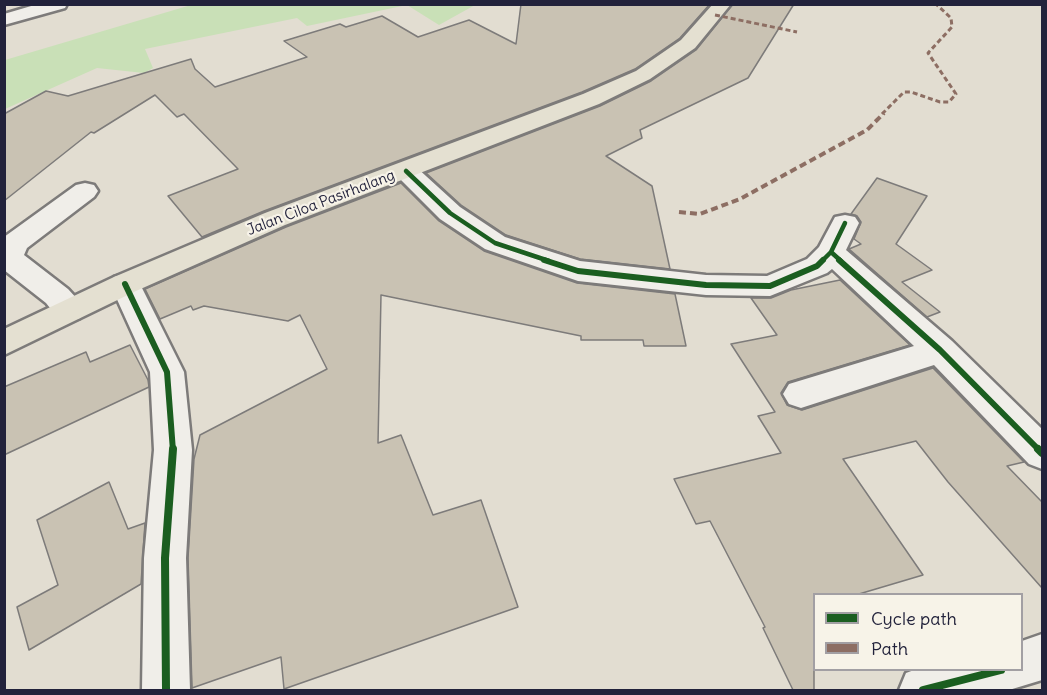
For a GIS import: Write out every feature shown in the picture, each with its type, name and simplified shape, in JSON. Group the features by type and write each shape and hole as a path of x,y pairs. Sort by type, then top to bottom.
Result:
{"main road":[{"name":"Jalan Ciloa Pasirhalang","path":"4,343 124,284 275,219 591,99 643,75 688,44 723,4"}],"street":[{"path":"4,21 59,4"},
{"path":"406,171 450,213 495,243 578,271 706,285 770,286 817,266 831,252 845,223"},
{"path":"69,310 57,296 8,258 15,243 85,191"},
{"path":"831,252 940,350 1042,453"},
{"path":"124,284 166,372 173,450 165,558 166,690"},
{"path":"801,394 940,350"},
{"path":"1023,664 1042,657"},
{"path":"923,690 994,671"}],"green space":[{"path":"191,5 407,5 307,26 297,18 145,49 153,68 144,73 97,68 5,109 5,60"},
{"path":"407,5 475,5 439,25"}],"building":[{"path":"521,4 710,4 680,38 635,69 582,92 264,211 202,237 168,196 238,169 184,114 177,117 155,95 94,133 91,132 4,201 4,114 46,91 68,96 191,59 195,69 215,87 307,57 284,41 340,24 346,27 382,16 418,37 469,20 516,44"},
{"path":"733,4 794,4 748,78 640,130 642,138 606,156 652,186 670,269 580,259 506,235 461,205 426,173 600,106 651,81 696,50"},
{"path":"877,178 927,196 896,244 932,270 902,282 940,312 927,317 849,249 861,244 854,239 861,222 857,216 851,214"},
{"path":"401,183 439,221 484,251 577,283 675,294 686,346 644,346 643,340 581,340 581,336 381,295 378,443 401,435 433,515 481,500 518,607 284,689 281,657 192,688 188,558 194,459 200,435 327,369 300,315 288,321 204,306 193,310 191,306 160,319 145,289 286,227"},
{"path":"840,280 910,345 788,382 781,393 787,405 802,410 933,368 1024,462 1007,466 1042,502 1042,588 948,482 916,441 843,459 923,575 862,593 813,593 814,690 793,690 763,628 765,627 710,521 696,524 674,479 781,453 758,416 775,412 731,344 777,335 751,298 771,298 791,290"},
{"path":"130,345 148,380 149,387 4,455 4,387 86,352 90,362"},
{"path":"109,482 128,529 145,523 141,584 29,650 17,607 58,585 37,520"}],"marked path":[{"path":"679,212 700,214 740,199 867,130 904,92 911,92 940,102 949,102 956,94 928,53 952,27 951,18 936,4"},
{"path":"715,15 797,32"}],"cycle path":[{"path":"406,171 450,213 495,243 578,271 706,285 770,286 817,266 831,252 845,223"},
{"path":"831,252 940,350 1042,453"},
{"path":"125,284 167,372 173,450 165,558 166,690"},
{"path":"923,690 997,671"}]}
